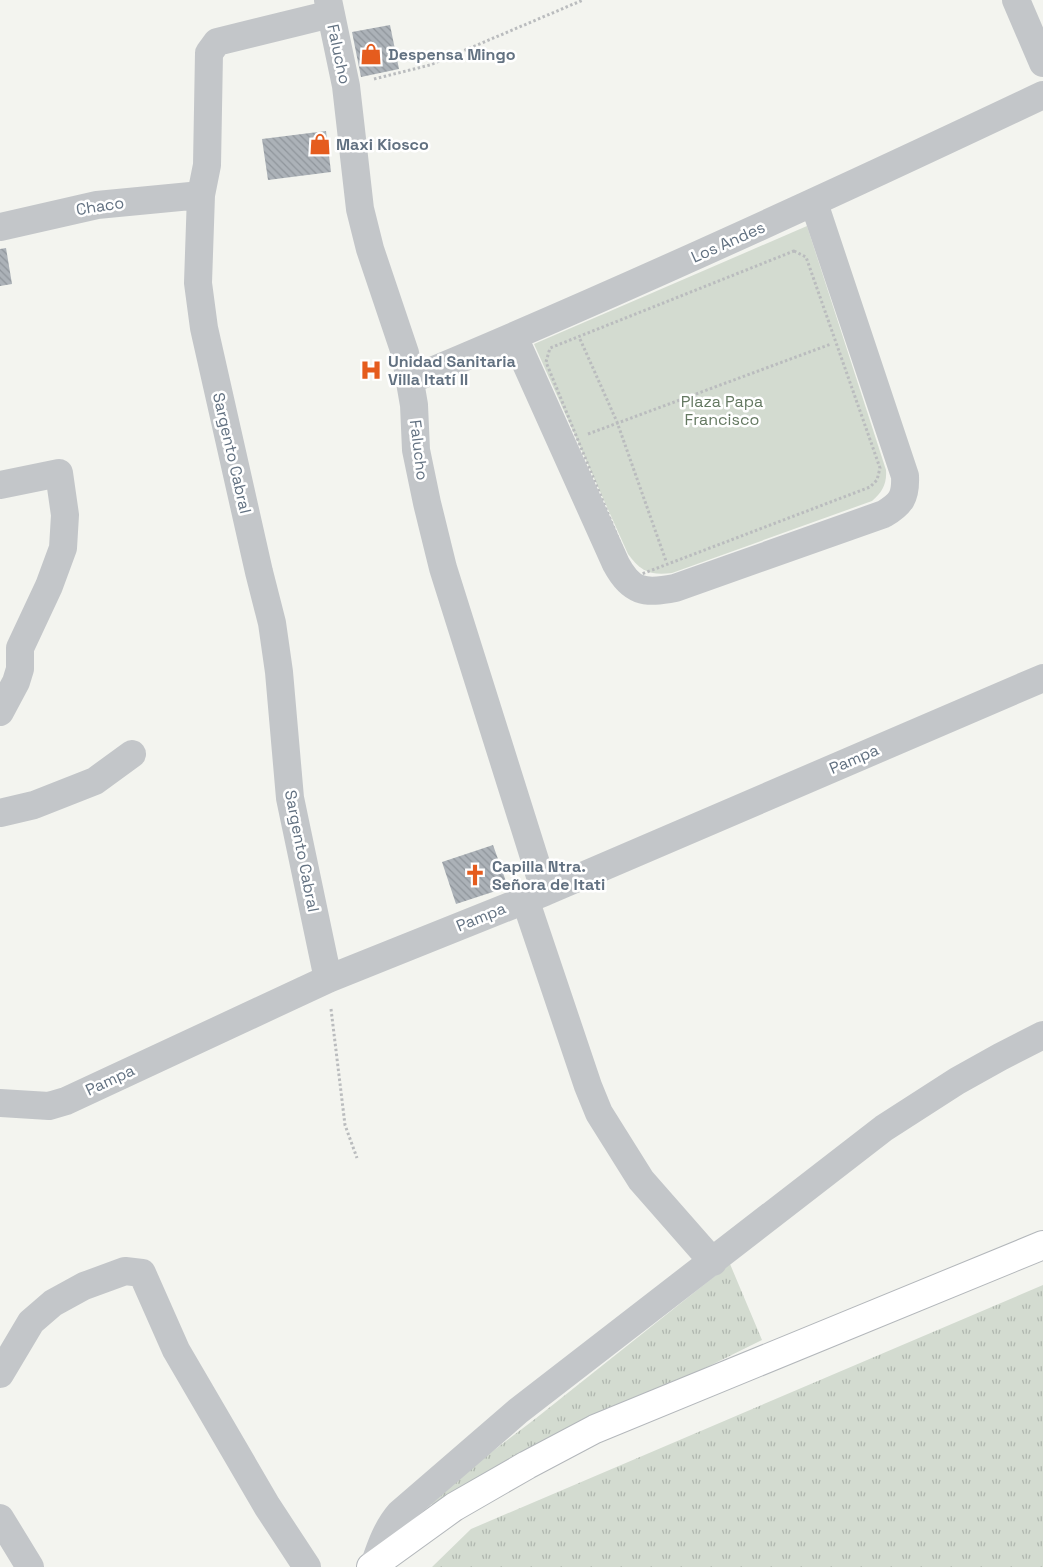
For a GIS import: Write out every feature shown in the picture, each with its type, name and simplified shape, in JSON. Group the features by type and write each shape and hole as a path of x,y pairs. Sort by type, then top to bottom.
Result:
{"main road":[{"path":"373,1565 454,1507 595,1429 1043,1245"}],"street":[{"path":"1016,0 1043,63"},
{"name":"Falucho","path":"330,7 346,86 360,208 370,249 405,353 414,404 416,450 427,503 443,568 588,1086 599,1113 641,1180 712,1262"},
{"name":"Sargento Cabral","path":"328,978 290,798 279,672 272,623 204,328 198,283 201,195 207,165 209,53 217,42 330,7"},
{"name":"Los Andes","path":"410,380 514,336 574,324 814,203 1043,95"},
{"name":"Chaco","path":"0,227 96,205 201,195"},
{"path":"514,336 570,441 623,578 637,588 652,592 671,576 884,514 894,508 902,499 906,488 905,476 847,338 814,203"},
{"path":"0,485 59,473 65,515 63,548 49,586 20,648 20,669 16,682 0,712"},
{"name":"Pampa","path":"0,1103 49,1106 66,1101 328,978 535,895 1043,678"},
{"path":"0,813 34,805 95,781 132,754"},
{"path":"373,1565 391,1524 400,1513 518,1411 884,1128 1000,1056 1043,1035"},
{"path":"0,1374 31,1322 53,1303 84,1286 125,1270 142,1273 176,1350 267,1506 306,1567"},
{"path":"0,1518 30,1567"}],"path":[{"path":"346,86 430,65 584,0"},
{"path":"794,251 806,257 847,338 880,468 877,480 870,487 671,576 639,575 629,565 570,441 546,362 550,348 574,324 794,251"},
{"path":"574,324 617,422 671,576"},
{"path":"570,441 847,338"},
{"path":"328,978 344,1125 357,1158"}],"green space":[{"name":"Plaza Papa Francisco","path":"807,226 886,470 886,479 883,487 872,501 672,573 658,574 647,571 637,565 628,554 534,344"},
{"path":"730,1264 762,1340 508,1465 438,1509 427,1501 535,1419"},
{"path":"1043,1285 1043,1567 432,1567 471,1529"}],"building":[{"path":"390,25 399,69 361,77 352,32"},
{"path":"326,131 331,172 268,180 262,139"},
{"path":"6,248 12,284 0,286 0,249"},
{"name":"Capilla Ntra. Señora de Itati","path":"493,845 508,887 456,904 442,862"}],"place":[{"name":"Despensa Mingo","path":"371,54"},
{"name":"Maxi Kiosco","path":"320,144"},
{"name":"Unidad Sanitaria Villa Itatí II","path":"371,370"},
{"name":"Capilla Ntra. Señora de Itati","path":"475,875"}]}
